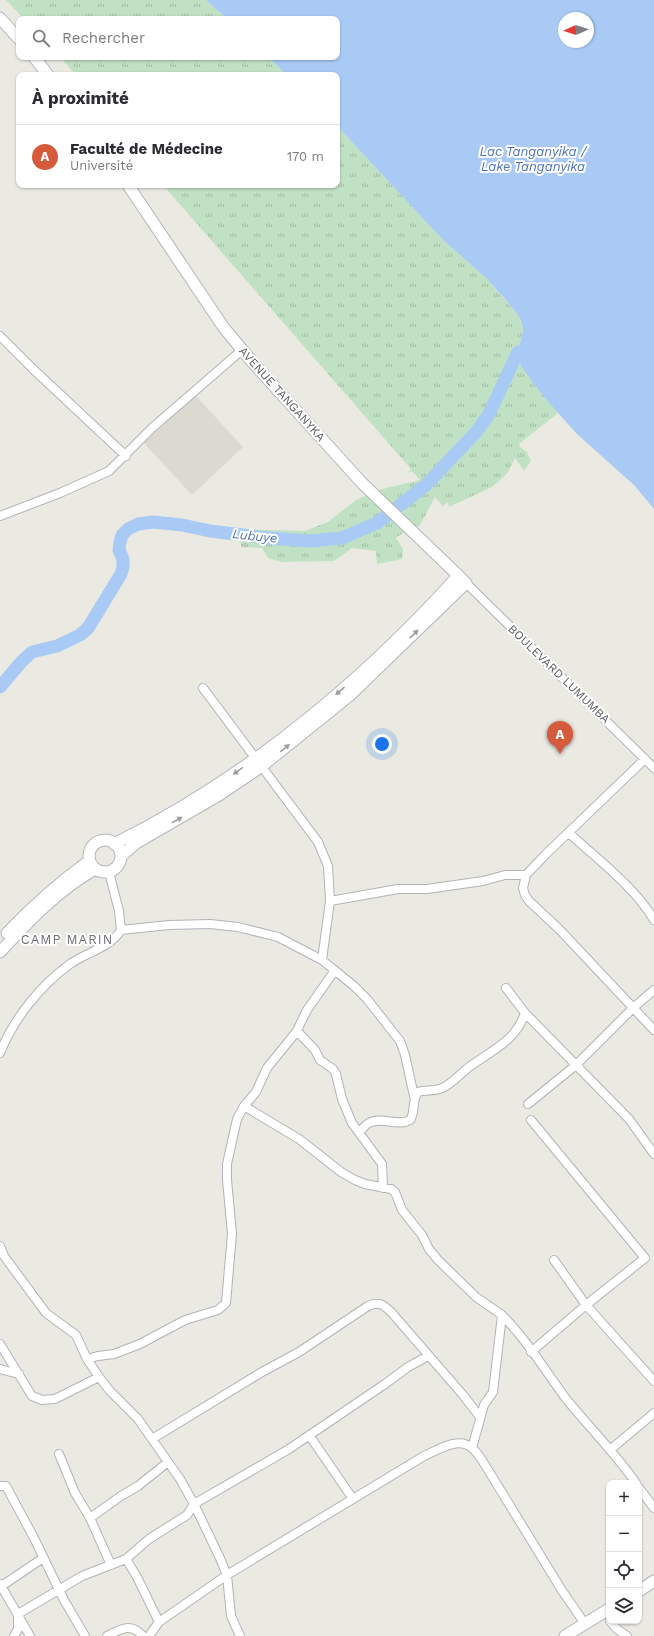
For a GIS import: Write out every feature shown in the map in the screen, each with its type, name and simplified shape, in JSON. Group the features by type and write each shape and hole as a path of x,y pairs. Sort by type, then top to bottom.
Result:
{"street":[{"path":"0,18 16,36"},
{"path":"36,60 46,72"},
{"name":"AVENUE TANGANYKA","path":"130,188 224,328 242,350 362,483 462,580"},
{"path":"0,336 33,370 126,456"},
{"path":"0,516 86,483 109,471 126,456 152,428 242,350"},
{"path":"121,856 119,849 114,844 106,840 97,842 89,853 92,865 102,872 109,872 116,868 121,856 136,843 219,795 259,762 287,735 359,675 462,580"},
{"name":"BOULEVARD LUMUMBA","path":"462,580 654,768"},
{"path":"203,688 318,842 328,866 330,901 322,960"},
{"path":"645,759 526,875 523,888 529,901 560,930 654,1030"},
{"path":"114,844 151,825 259,762"},
{"path":"569,833 646,906 654,920"},
{"path":"0,941 57,885 92,865"},
{"path":"0,952 39,911 92,865"},
{"path":"0,1053 13,1027 40,991 70,964 110,942 121,930 119,911 109,872"},
{"path":"330,901 398,889 426,889 483,881 505,875 526,875"},
{"path":"121,930 168,925 210,924 238,927 278,937 322,960 354,986 367,999 400,1041 405,1055 414,1096 412,1106 413,1114 410,1120 400,1123 373,1122 368,1124 360,1132"},
{"path":"87,1359 114,1354 140,1344 185,1320 218,1310 226,1303 232,1234 227,1164 237,1119 244,1106 256,1092 268,1068 297,1031 307,1010 333,973 332,969"},
{"path":"506,988 525,1013 629,1119 654,1154"},
{"path":"528,1104 576,1065 634,1007 654,990"},
{"path":"414,1096 423,1090 441,1089 468,1068 496,1050 516,1032 525,1013"},
{"path":"297,1031 315,1050 320,1060 333,1069 336,1074 342,1099 352,1122 382,1164 383,1188"},
{"path":"244,1106 299,1139 341,1172 365,1184 391,1189 396,1192 402,1210 422,1235 429,1249 438,1260 476,1297 502,1316 523,1339 574,1408 634,1480"},
{"path":"531,1120 645,1258 586,1305 532,1352"},
{"path":"0,1246 4,1256 46,1313 76,1335 87,1359 119,1400 138,1419 180,1479 194,1504 227,1575 231,1616 240,1636"},
{"path":"554,1260 586,1305 654,1381"},
{"path":"152,1439 258,1374 299,1352 372,1305 378,1303 384,1305 463,1395 480,1417"},
{"path":"472,1448 484,1405 493,1392 502,1316"},
{"path":"0,1344 32,1396 42,1400 55,1399 100,1377"},
{"path":"18,1614 82,1576 126,1559 149,1539 187,1515 194,1504 267,1463 408,1367 428,1356"},
{"path":"0,1369 19,1374"},
{"path":"610,1450 654,1413"},
{"path":"309,1435 353,1499"},
{"path":"149,1636 159,1622 227,1575 424,1456 453,1444 460,1444 472,1448 482,1460 560,1589 585,1624"},
{"path":"59,1454 75,1493 90,1518 111,1565"},
{"path":"90,1518 138,1486 168,1462"},
{"path":"0,1486 6,1486 85,1636"},
{"path":"642,1492 654,1508"},
{"path":"30,1636 0,1586 43,1558"},
{"path":"126,1559 137,1576 159,1622"},
{"path":"642,1589 654,1581"},
{"path":"14,1636 18,1629 18,1614"},
{"path":"565,1636 585,1624 606,1617"},
{"path":"614,1624 617,1629 627,1636"},
{"path":"107,1636 129,1628 137,1629 143,1636"}],"shaded area":[{"path":"195,395 243,447 192,495 144,443"}],"green space":[{"path":"6,0 206,0 224,16 21,16"},
{"path":"63,60 271,60 284,72 73,72"},
{"path":"340,129 443,240 486,278 519,316 523,330 518,352 519,362 533,383 558,413 519,444 520,447 527,452 531,461 524,471 515,458 507,474 492,487 449,507 448,502 443,506 435,497 419,527 414,525 396,538 403,549 402,559 377,564 376,551 352,548 334,561 282,562 268,558 262,548 241,547 240,529 305,531 328,522 356,500 382,489 420,480 412,471 407,474 411,469 166,188 340,188"}],"water":[{"name":"Lac Tanganyika / Lake Tanganyika","path":"206,0 654,0 654,509 635,486 577,434 550,404 521,366 518,352 523,330 519,316 486,278 443,240 340,129 340,72 284,72 271,60 340,60 340,16 224,16"}],"waterway":[{"name":"Lubuye","path":"0,687 22,661 32,652 57,646 80,635 88,628 121,574 123,559 119,550 122,535 128,529 138,524 153,522 182,525 210,531 310,541 342,538 377,523 426,485 477,431 489,414 518,352"}],"place":[{"name":"Faculté de Médecine","path":"560,754"}],"district":[{"name":"CAMP MARIN","path":"67,939"}]}
